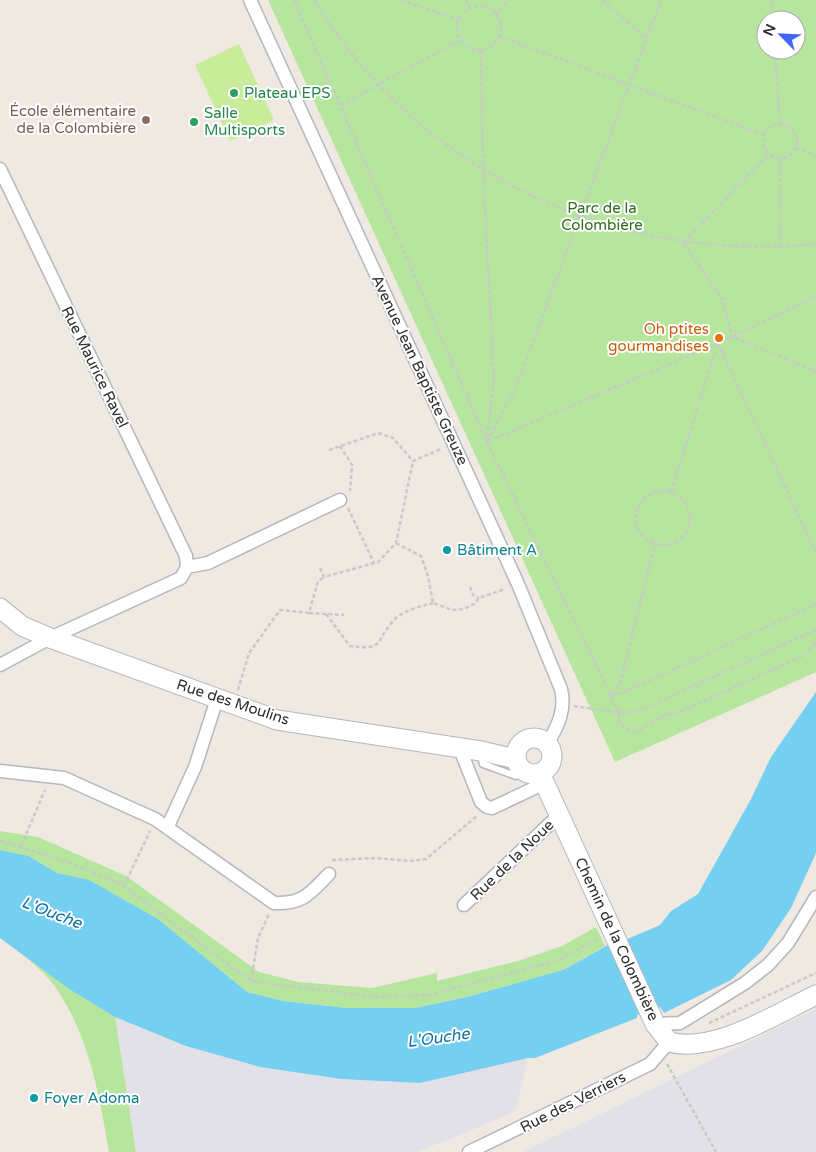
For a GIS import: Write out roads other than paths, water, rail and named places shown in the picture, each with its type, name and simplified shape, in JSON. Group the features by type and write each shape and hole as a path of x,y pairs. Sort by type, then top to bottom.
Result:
{"street":[{"name":"Avenue Jean Baptiste Greuze","path":"250,0 518,584 561,689 563,704 559,722 547,744"},
{"name":"Rue Maurice Ravel","path":"0,169 186,556 187,567"},
{"path":"0,665 50,638 180,578 187,567 208,563 342,499"},
{"name":"Rue des Moulins","path":"0,608 22,626 50,638 277,720 480,751 530,766 535,738 547,744"},
{"path":"168,826 225,702"},
{"path":"460,749 481,802 486,807 492,808 530,766 551,762 552,752 547,744"},
{"name":"Chemin de la Colombière","path":"530,766 559,815 665,1048"},
{"path":"0,771 51,775 64,778 155,819 168,826 274,903 293,904 308,895 328,874"},
{"name":"Rue de la Noue","path":"464,905 559,815"},
{"path":"655,1024 680,1024 768,966 788,943 816,898"},
{"path":"665,1048 715,1040 745,1029 816,995"},
{"name":"Rue des Verriers","path":"469,1152 650,1064 665,1048"}],"water":[{"name":"L'Ouche","path":"816,692 816,853 791,908 762,951 731,980 664,1013 660,1007 637,1015 637,1018 535,1058 420,1083 341,1079 260,1067 186,1046 115,1017 69,989 0,938 0,850 29,856 57,873 89,880 158,919 247,992 283,1001 347,1008 415,1008 467,997 563,970 608,945 660,925 671,911 698,894 750,801 771,757"}],"place":[{"name":"Plateau EPS","path":"234,93"},
{"name":"École élémentaire de la Colombière","path":"146,120"},
{"name":"Salle Multisports","path":"194,122"},
{"name":"Oh ptites gourmandises","path":"719,338"},
{"name":"Bâtiment A","path":"447,550"},
{"name":"Foyer Adoma","path":"34,1098"}],"park label":[{"name":"Parc de la Colombière","path":"602,216"}]}
